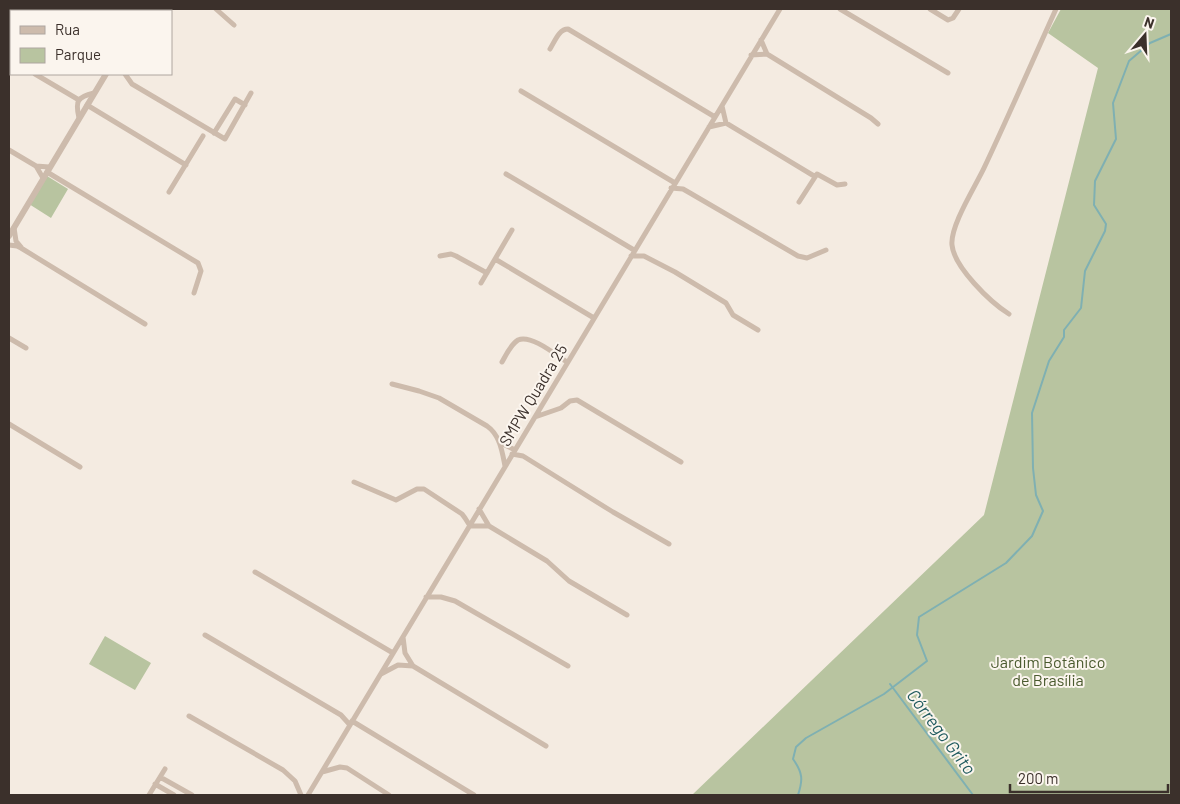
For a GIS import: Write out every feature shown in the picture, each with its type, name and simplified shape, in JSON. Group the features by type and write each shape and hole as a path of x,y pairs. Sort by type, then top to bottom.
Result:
{"street":[{"path":"216,9 234,25"},
{"name":"SMPW Quadra 25","path":"308,795 780,9"},
{"path":"840,9 948,73"},
{"path":"930,9 948,20 953,18 959,9"},
{"path":"1009,314 992,303 978,288 956,259 952,241 955,227 1056,9"},
{"path":"550,49 561,32 564,29 568,29 715,117"},
{"path":"761,40 767,54"},
{"path":"751,55 767,54 872,118 878,124"},
{"path":"38,75 79,100"},
{"path":"9,236 105,75"},
{"path":"126,75 132,84 225,139 251,93"},
{"path":"521,91 673,185 798,256 807,258 826,250"},
{"path":"79,118 77,108 79,100 82,96 94,93"},
{"path":"214,133 235,99 245,105"},
{"path":"87,105 186,165"},
{"path":"722,105 726,123"},
{"path":"709,127 726,123 814,176 818,174 837,185 845,184"},
{"path":"169,192 203,136"},
{"path":"9,150 198,264 201,267 201,271 194,293"},
{"path":"36,166 46,172"},
{"path":"506,174 634,250"},
{"path":"799,202 814,176"},
{"path":"14,227 14,236 21,248"},
{"path":"481,283 512,230"},
{"path":"638,244 644,256"},
{"path":"9,245 21,248 145,324"},
{"path":"440,256 454,255 487,273"},
{"path":"631,256 644,256 675,272 726,303 733,315 758,330"},
{"path":"495,259 594,318"},
{"path":"9,338 26,348"},
{"path":"502,362 515,342 527,339 539,344 567,362"},
{"path":"392,384 419,391 445,401 490,429 499,442 505,466"},
{"path":"534,417 561,408 570,401 577,400 681,462"},
{"path":"9,424 80,466"},
{"path":"499,442 669,544"},
{"path":"354,482 396,500 418,489 424,489 462,514 470,526 489,526"},
{"path":"479,510 489,526 546,560 569,581 627,615"},
{"path":"255,572 393,653"},
{"path":"426,597 442,596 455,601 568,666"},
{"path":"205,635 474,795"},
{"path":"403,637 405,654 413,666 546,746"},
{"path":"380,674 398,665 413,666"},
{"path":"340,714 352,721"},
{"path":"189,716 283,770 295,782 301,795"},
{"path":"322,772 340,767 347,768 389,795"},
{"path":"149,795 165,769"},
{"path":"160,776 192,795"},
{"path":"155,784 174,795"}],"green space":[{"name":"Jardim Botânico de Brasília","path":"1061,9 1171,9 1171,795 692,795 984,515 1098,68 1048,33"},
{"path":"47,176 68,189 51,218 29,204"},
{"path":"105,636 151,663 135,690 89,664"}],"waterway":[{"path":"798,795 801,777 799,768 793,759 796,747 806,738 884,694 927,661 917,635 919,617 1006,563 1032,536 1043,511 1036,495 1033,468 1032,413 1049,361 1064,337 1064,330 1081,308 1085,271 1105,231 1106,224 1094,205 1095,181 1116,139 1113,103 1129,61 1150,43 1171,34"},
{"name":"Córrego Grito","path":"890,684 973,795"}]}
